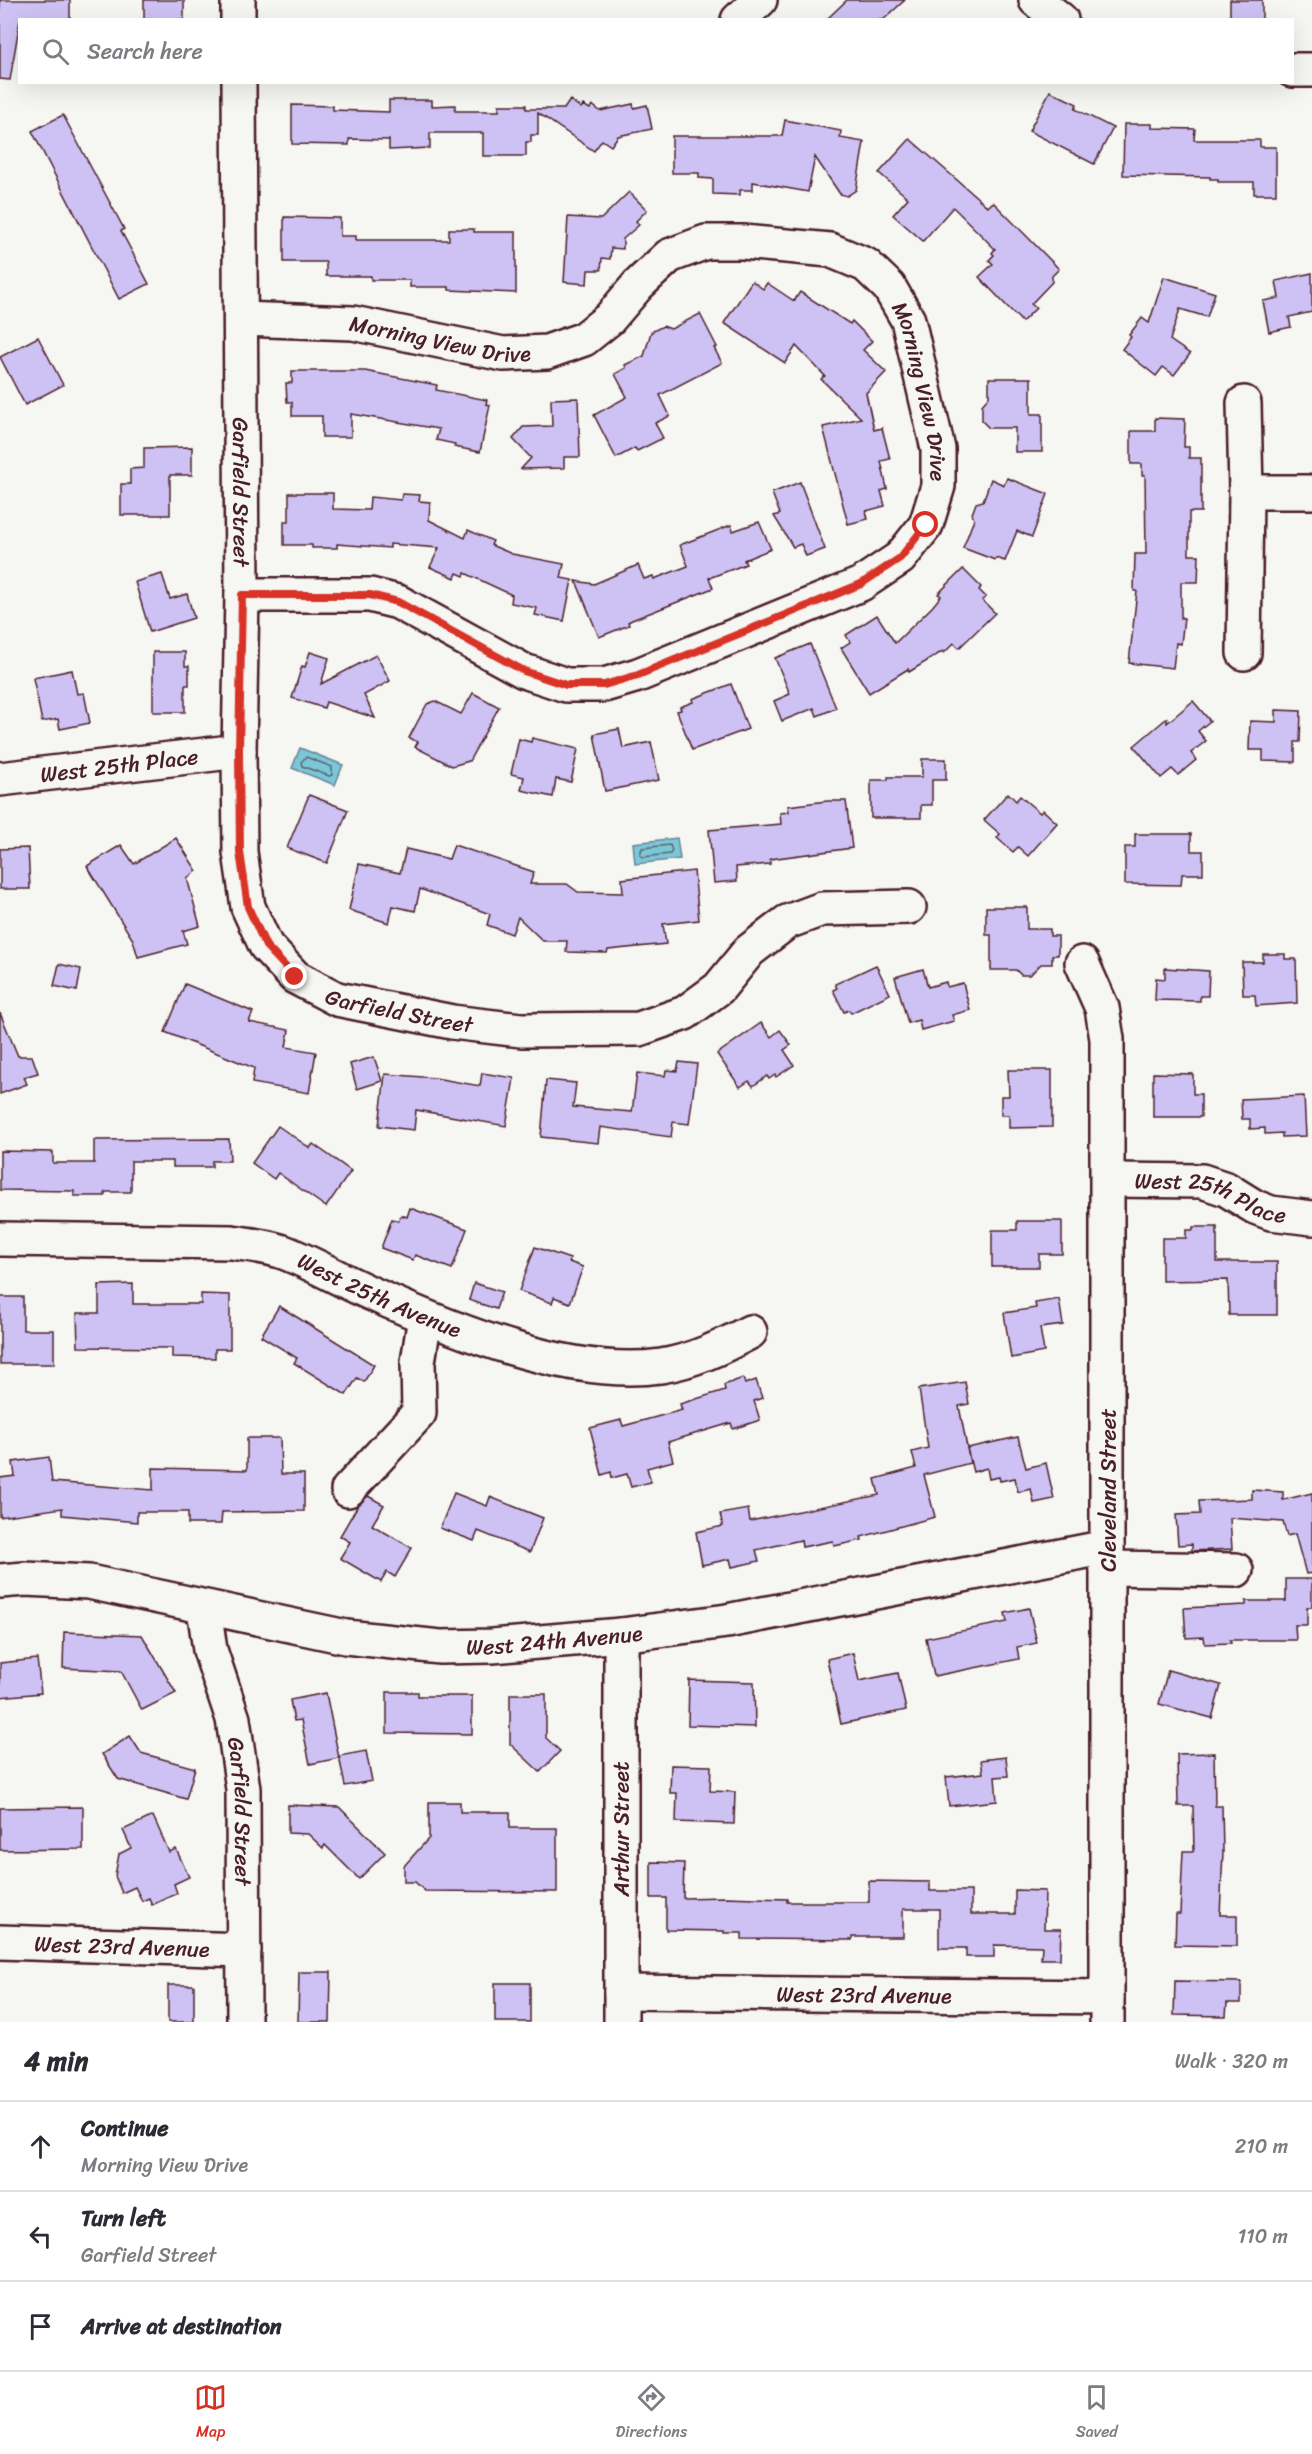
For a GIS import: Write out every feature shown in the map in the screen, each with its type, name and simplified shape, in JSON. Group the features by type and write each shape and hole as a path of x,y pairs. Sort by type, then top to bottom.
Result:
{"street":[{"path":"238,0 238,18"},
{"path":"740,18 760,0"},
{"path":"1036,0 1058,18"},
{"path":"1294,70 1312,70"},
{"name":"Garfield Street","path":"239,84 242,595 240,852 248,907 266,946 295,977 337,999 452,1022 521,1030 639,1029 685,1013 719,988 749,951 787,922 822,909 909,907"},
{"name":"Morning View Drive","path":"241,319 353,323 503,354 547,352 584,339 609,319 638,285 669,256 706,242 743,242 830,250 866,265 889,287 908,320 938,449 938,486 926,525 900,558 861,584 638,675 604,685 566,685 524,671 398,602 370,595 242,595"},
{"path":"1244,404 1246,492 1244,653"},
{"path":"1246,492 1312,492"},
{"name":"West 25th Place","path":"0,779 239,751"},
{"name":"Cleveland Street","path":"1082,963 1097,994 1107,1031 1107,2010"},
{"name":"West 25th Place","path":"1108,1180 1202,1181 1226,1189 1255,1207 1271,1213 1312,1218"},
{"name":"West 25th Avenue","path":"0,1239 232,1242 262,1247 285,1252 459,1332 548,1356 597,1366 631,1368 662,1366 691,1359 722,1347 750,1332"},
{"path":"348,1490 419,1413 418,1362 425,1317"},
{"name":"West 24th Avenue","path":"0,1581 25,1578 89,1582 346,1638 440,1647 492,1646 621,1635 727,1621 1107,1558 1236,1570"},
{"name":"Garfield Street","path":"204,1608 210,1650 233,1719 243,1789 244,2022"},
{"name":"Arthur Street","path":"621,1635 621,2007"},
{"name":"West 23rd Avenue","path":"0,1942 244,1950"},
{"name":"West 23rd Avenue","path":"621,2007 1107,2010"}],"water":[{"path":"300,748 343,765 335,785 292,768"},
{"path":"677,838 680,859 635,864 633,843"}],"building":[{"path":"0,0 70,0 70,18 18,18 10,80 0,79"},
{"path":"144,0 184,0 184,18 144,18"},
{"path":"847,0 905,0 885,18 828,18"},
{"path":"1230,0 1262,0 1262,18 1230,18"},
{"path":"1050,91 1077,104 1075,109 1113,128 1094,164 1029,131"},
{"path":"389,100 432,100 432,106 455,105 455,111 499,111 499,105 526,105 526,109 564,109 570,100 581,108 583,105 590,109 592,105 600,111 633,104 634,108 647,105 652,129 618,136 611,146 602,140 594,151 538,113 538,135 531,135 531,142 526,142 526,156 483,156 483,133 430,133 430,148 389,150 389,140 349,139 349,145 292,144 292,105 333,106 333,110 389,112"},
{"path":"63,115 124,229 121,231 149,284 119,299 32,131"},
{"path":"785,120 841,131 840,138 864,142 856,190 847,196 840,194 815,157 808,192 753,182 753,190 740,190 740,195 713,194 713,179 699,178 699,173 672,173 672,136 782,136"},
{"path":"1124,124 1152,124 1152,128 1195,129 1194,140 1260,140 1260,147 1276,147 1276,194 1254,194 1254,182 1218,182 1218,179 1210,179 1210,177 1123,175"},
{"path":"910,139 988,207 993,202 1059,269 1052,276 1052,282 1031,304 1036,308 1022,322 979,277 993,264 989,260 994,255 992,253 995,249 953,207 923,241 893,215 908,198 879,173"},
{"path":"629,192 647,210 636,221 639,225 623,239 623,249 611,248 610,259 602,258 601,270 588,270 587,284 564,282 568,217 601,219"},
{"path":"284,217 340,218 340,236 356,236 356,240 449,240 449,229 474,229 474,232 516,232 516,293 449,290 449,287 410,287 410,280 371,280 371,276 326,276 326,262 284,262"},
{"path":"1312,273 1312,312 1289,317 1291,327 1269,332 1263,301 1279,298 1276,281"},
{"path":"1164,277 1215,293 1207,317 1180,309 1170,340 1190,354 1174,375 1163,367 1156,376 1122,349 1142,318 1149,323"},
{"path":"752,281 763,289 767,283 794,301 800,292 850,324 852,321 872,341 863,350 886,372 866,393 874,430 882,428 890,459 881,461 887,489 881,491 885,506 866,511 868,519 848,524 823,427 861,418 821,379 825,376 796,346 785,363 724,323"},
{"path":"700,314 717,347 714,348 722,363 660,395 670,416 655,423 663,438 616,458 594,415 627,397 615,374 626,368 625,365 644,356 651,332 663,326 671,329"},
{"path":"38,337 63,385 25,405 0,357"},
{"path":"292,371 365,371 437,385 436,390 487,400 486,404 490,405 480,452 454,447 455,444 436,440 439,429 351,414 351,437 322,437 322,416 292,416 292,402 287,402 286,383 292,383"},
{"path":"989,378 1031,378 1031,414 1042,414 1042,452 1015,452 1015,428 989,428 982,421 982,405 989,397"},
{"path":"578,398 580,457 564,457 564,468 521,469 531,458 513,439 523,427 552,426 551,399"},
{"path":"1155,418 1185,419 1184,447 1189,447 1189,458 1201,458 1201,512 1189,512 1189,555 1199,555 1198,582 1181,582 1181,618 1184,618 1181,644 1176,643 1173,668 1129,663 1137,591 1134,591 1135,554 1146,554 1145,475 1142,475 1142,464 1131,464 1131,431 1155,431"},
{"path":"192,447 192,475 170,475 170,515 121,515 121,484 130,484 130,469 144,468 144,448"},
{"path":"1007,478 1048,494 1032,537 1017,531 1005,561 996,558 995,560 963,548 974,519 972,514 976,503 983,501 991,479 1004,485"},
{"path":"800,482 825,549 806,556 801,544 793,547 774,516 780,514 772,493"},
{"path":"289,493 333,493 333,509 369,510 370,497 401,500 402,494 420,495 419,501 430,502 429,520 465,538 468,530 493,541 491,545 512,554 564,564 561,578 572,580 564,621 535,615 537,608 511,603 512,595 465,573 464,576 457,573 455,578 430,567 439,548 390,544 390,548 337,544 337,548 284,545 284,521 289,521"},
{"path":"759,522 771,549 744,560 746,564 709,578 713,588 632,620 628,622 629,625 599,637 576,581 594,584 638,565 644,579 653,576 654,579 688,566 680,545 731,525 733,531"},
{"path":"963,569 981,587 979,590 986,597 982,600 995,613 959,648 954,643 944,653 943,651 909,672 908,669 869,693 841,648 850,642 846,635 877,615 895,643 932,607 941,596 938,594"},
{"path":"162,574 170,599 187,594 194,618 150,632 135,582"},
{"path":"810,644 836,708 817,716 814,708 782,721 774,701 790,694 775,658"},
{"path":"153,652 185,652 185,666 189,666 189,685 185,685 185,712 153,712"},
{"path":"310,652 329,658 321,684 376,655 390,681 364,695 375,718 326,702 324,708 292,698 302,666 305,667"},
{"path":"72,670 77,694 84,693 90,723 60,729 58,719 42,722 33,678"},
{"path":"731,684 748,729 692,750 677,711 681,710 680,707 693,702 692,699"},
{"path":"473,693 499,707 469,761 452,766 415,747 418,742 409,738 427,704 435,701 461,714"},
{"path":"1193,701 1210,721 1198,731 1206,741 1191,753 1196,760 1178,775 1172,769 1161,778 1134,746 1167,718 1167,723"},
{"path":"1276,710 1301,711 1300,742 1295,742 1295,762 1263,761 1263,750 1249,750 1250,721 1276,722"},
{"path":"619,729 623,748 651,742 659,780 605,791 594,734"},
{"path":"532,738 578,749 571,782 556,779 553,797 521,790 524,777 511,774 519,739 531,742"},
{"path":"922,759 946,759 946,780 932,780 932,805 921,805 921,818 871,818 871,780 888,780 888,777 922,777"},
{"path":"1008,793 1016,801 1020,796 1040,813 1043,810 1057,823 1028,856 1018,847 1013,852 997,838 1000,834 984,820"},
{"path":"309,795 348,810 327,863 287,848"},
{"path":"846,801 852,848 770,859 770,864 736,867 737,881 714,883 709,830 781,824 780,813 789,812 788,806"},
{"path":"1135,834 1191,834 1191,851 1203,851 1203,874 1182,874 1181,885 1125,884 1125,847 1135,847"},
{"path":"176,838 197,871 187,878 200,926 183,931 187,944 138,957 133,940 87,866 121,845 134,864"},
{"path":"454,845 534,872 530,884 567,884 578,892 623,893 622,879 694,871 699,920 663,924 666,944 608,950 607,953 566,952 567,941 543,941 518,917 512,934 487,925 490,914 420,889 415,911 393,906 389,923 349,910 359,864 400,873 406,849 449,859"},
{"path":"28,848 30,889 0,889 0,849"},
{"path":"986,907 1027,907 1027,929 1050,929 1050,936 1058,936 1058,955 1052,955 1052,964 1041,964 1030,975 1021,975 1016,970 991,970 991,935 986,935"},
{"path":"1263,954 1285,954 1285,959 1296,959 1297,1003 1256,1006 1255,995 1243,995 1242,962 1263,962"},
{"path":"59,964 81,969 77,991 54,986"},
{"path":"876,965 890,994 851,1013 849,1010 844,1012 833,990 837,988 835,984"},
{"path":"1165,968 1209,971 1208,996 1200,996 1200,1001 1155,1000 1156,978 1165,979"},
{"path":"923,969 928,987 946,982 947,987 963,983 970,1010 952,1015 954,1021 921,1030 919,1020 908,1023 895,977"},
{"path":"185,984 253,1012 249,1022 289,1030 286,1047 316,1052 309,1093 252,1083 254,1068 165,1032"},
{"path":"0,1013 18,1056 32,1056 38,1073 24,1077 27,1084 0,1094"},
{"path":"761,1023 771,1037 780,1030 791,1045 784,1050 794,1065 776,1077 775,1075 769,1079 767,1076 753,1086 749,1081 740,1087 717,1054"},
{"path":"374,1057 382,1081 357,1089 350,1064"},
{"path":"679,1062 697,1064 689,1124 673,1122 671,1137 600,1127 598,1143 541,1137 546,1080 576,1083 573,1107 632,1112 637,1073 665,1076 666,1070 677,1071"},
{"path":"1008,1070 1052,1070 1052,1127 1009,1128 1009,1115 1001,1115 1001,1096 1009,1096"},
{"path":"482,1073 514,1078 506,1126 416,1110 414,1130 379,1126 385,1074 435,1078 480,1086"},
{"path":"1153,1073 1193,1074 1193,1094 1201,1094 1201,1117 1153,1117"},
{"path":"1304,1096 1306,1136 1282,1137 1282,1133 1265,1134 1265,1128 1250,1129 1250,1119 1242,1119 1241,1099"},
{"path":"278,1126 310,1148 313,1144 351,1171 326,1207 278,1173 274,1179 252,1163"},
{"path":"229,1139 230,1161 212,1161 212,1167 173,1167 173,1161 131,1161 131,1192 105,1192 105,1196 74,1196 74,1191 0,1190 0,1151 53,1152 53,1163 94,1163 94,1140"},
{"path":"410,1208 467,1229 452,1269 415,1255 413,1260 381,1248 392,1219 398,1221 401,1215 407,1217"},
{"path":"1017,1221 1062,1221 1062,1254 1039,1254 1039,1267 992,1267 992,1230 1017,1230"},
{"path":"1193,1227 1217,1227 1217,1262 1277,1262 1277,1315 1229,1315 1228,1280 1162,1281 1162,1238 1186,1238 1186,1230 1193,1230"},
{"path":"535,1247 570,1259 569,1262 583,1267 570,1303 554,1297 552,1303 519,1291"},
{"path":"474,1283 502,1292 496,1309 469,1300"},
{"path":"133,1284 133,1304 201,1304 201,1294 230,1295 230,1349 215,1349 215,1358 172,1357 172,1348 78,1347 77,1313 99,1313 99,1285"},
{"path":"0,1297 23,1297 23,1330 54,1330 54,1364 0,1364"},
{"path":"1059,1299 1063,1325 1040,1328 1044,1352 1011,1358 1004,1313 1036,1308 1035,1303"},
{"path":"279,1306 374,1365 364,1382 357,1378 346,1395 294,1363 297,1358 261,1336"},
{"path":"743,1378 745,1384 756,1380 762,1398 754,1401 760,1420 733,1429 731,1423 668,1442 673,1461 647,1468 651,1482 631,1487 627,1474 612,1478 611,1472 602,1475 590,1428 621,1420 623,1426 682,1410 680,1404 725,1390 724,1385"},
{"path":"965,1382 969,1404 959,1406 970,1463 924,1475 935,1517 861,1537 862,1540 834,1546 833,1541 802,1547 801,1540 756,1550 759,1561 732,1567 730,1559 702,1565 696,1532 723,1526 720,1514 748,1509 750,1521 879,1495 875,1479 916,1468 912,1452 928,1448 919,1389"},
{"path":"1018,1437 1026,1468 1046,1463 1054,1499 1034,1503 1031,1489 1018,1492 1015,1478 1000,1481 999,1477 989,1479 987,1468 973,1472 967,1448"},
{"path":"247,1438 280,1438 281,1474 304,1474 304,1511 222,1512 221,1524 188,1524 188,1512 137,1512 137,1522 62,1515 62,1508 0,1517 0,1478 15,1476 13,1462 49,1457 52,1482 153,1490 153,1468 247,1470"},
{"path":"1252,1490 1283,1492 1283,1500 1312,1493 1312,1573 1306,1574 1295,1534 1287,1536 1283,1522 1230,1518 1232,1549 1192,1551 1192,1544 1178,1545 1176,1515 1200,1514 1199,1501 1252,1499"},
{"path":"454,1493 487,1506 490,1497 543,1518 530,1552 478,1531 474,1541 440,1528"},
{"path":"368,1496 384,1505 372,1525 412,1548 395,1577 387,1572 381,1582 340,1558 350,1542 340,1536 358,1505"},
{"path":"1286,1579 1312,1579 1312,1607 1307,1607 1307,1625 1295,1625 1296,1640 1230,1640 1231,1643 1205,1644 1204,1637 1186,1638 1184,1608 1246,1605 1246,1601 1286,1601"},
{"path":"1029,1608 1037,1643 1017,1647 1019,1659 934,1676 926,1638 1007,1622 1005,1613"},
{"path":"64,1632 142,1635 176,1693 142,1710 121,1671 63,1668"},
{"path":"853,1653 859,1681 898,1673 906,1710 841,1724 827,1659"},
{"path":"37,1659 41,1693 0,1697 0,1663"},
{"path":"1168,1670 1221,1685 1212,1718 1159,1704"},
{"path":"689,1680 754,1682 755,1727 688,1725"},
{"path":"387,1692 418,1692 418,1696 472,1696 472,1734 387,1733"},
{"path":"326,1693 339,1758 310,1764 301,1720 294,1721 290,1700"},
{"path":"510,1694 546,1694 546,1738 560,1751 540,1772 510,1744"},
{"path":"130,1736 141,1753 195,1768 186,1799 118,1779 102,1754"},
{"path":"366,1751 372,1781 345,1786 339,1756"},
{"path":"1214,1753 1215,1806 1222,1806 1223,1852 1220,1915 1237,1915 1237,1946 1175,1945 1176,1914 1180,1914 1183,1851 1194,1851 1193,1806 1178,1806 1177,1754"},
{"path":"1006,1757 1008,1776 995,1777 997,1801 949,1806 946,1777 983,1773 981,1760"},
{"path":"671,1765 711,1766 710,1791 735,1792 734,1824 676,1822 677,1793 670,1793"},
{"path":"429,1802 460,1802 460,1812 510,1812 510,1828 557,1828 557,1892 425,1891 415,1882 404,1882 404,1866 429,1838"},
{"path":"288,1805 339,1807 385,1853 359,1879 325,1845 323,1848 308,1834 288,1833"},
{"path":"83,1807 83,1849 0,1850 0,1808"},
{"path":"153,1816 169,1852 176,1849 189,1877 174,1884 177,1893 152,1905 149,1898 142,1901 135,1887 122,1893 115,1876 119,1854 131,1848 123,1830"},
{"path":"651,1862 684,1863 683,1898 725,1897 787,1899 787,1902 869,1902 869,1881 930,1882 930,1891 971,1891 971,1914 1015,1914 1015,1890 1045,1891 1044,1929 1061,1929 1060,1959 1041,1959 1042,1946 994,1945 994,1957 966,1957 966,1948 939,1948 939,1909 903,1909 903,1937 852,1937 852,1940 742,1939 742,1933 666,1930 666,1898 651,1898"},
{"path":"299,1972 331,1972 330,2022 298,2022"},
{"path":"1175,1981 1241,1982 1241,2003 1227,2003 1226,2016 1174,2015"},
{"path":"495,1983 530,1983 530,2022 495,2022"},
{"path":"168,1985 194,1985 194,2022 168,2022"}],"route":[{"path":"295,977 266,946 248,907 240,852 242,595 370,595 398,602 435,620 524,671 566,685 604,685 638,675 861,584 900,558 926,525"}]}
